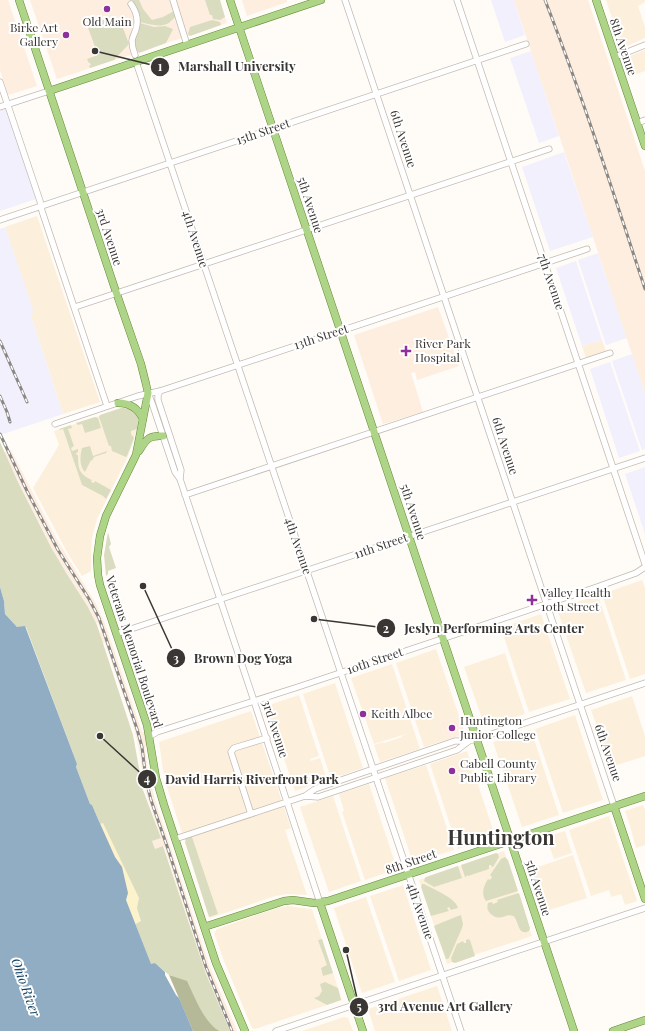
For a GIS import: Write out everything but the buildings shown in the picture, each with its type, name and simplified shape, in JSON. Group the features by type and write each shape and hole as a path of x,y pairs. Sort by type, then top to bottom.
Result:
{"main road":[{"name":"3rd Avenue","path":"19,0 141,364 148,393"},
{"name":"5th Avenue","path":"230,0 574,1031"},
{"path":"49,91 136,58 187,45 321,0"},
{"name":"8th Avenue","path":"596,0 645,146"},
{"name":"Veterans Memorial Boulevard","path":"148,393 136,455 106,516 101,532 98,548 99,579 101,590 147,725 158,784 175,839 218,967 245,1031"},
{"path":"118,403 126,403 134,407 143,419"},
{"path":"136,455 147,439 155,436 163,436"},
{"name":"8th Street","path":"204,927 284,901 293,900 320,903 361,891 645,796"},
{"name":"6th Avenue","path":"614,806 645,899"},
{"name":"3rd Avenue","path":"320,903 363,1031"},
{"path":"613,1031 645,1020"}],"street":[{"path":"173,0 187,45"},
{"name":"6th Avenue","path":"345,0 614,806"},
{"name":"7th Avenue","path":"457,0 645,564"},
{"name":"4th Avenue","path":"131,4 137,19 132,46 237,365 461,1031"},
{"name":"15th Street","path":"0,220 526,44"},
{"path":"616,57 645,45"},
{"path":"0,82 107,406"},
{"path":"0,107 49,91"},
{"path":"637,123 645,120"},
{"path":"74,307 549,149"},
{"name":"13th Street","path":"55,424 148,393 160,391 587,249"},
{"path":"185,495 610,353"},
{"name":"3rd Avenue","path":"160,391 158,400 181,470 180,479"},
{"name":"3rd Avenue","path":"148,393 154,406 175,472 180,479 221,600 320,903"},
{"name":"11th Street","path":"116,634 645,458"},
{"name":"10th Street","path":"150,736 546,604 636,573 645,567"},
{"path":"175,839 288,802 305,796 315,789 455,741 470,741 477,739 645,683"},
{"path":"251,814 231,752 234,748 266,738"},
{"path":"305,796 318,797 375,778 457,750 470,741"},
{"path":"276,1031 645,908"}],"shaded area":[{"path":"0,0 8,0 37,86 8,95 0,70"},
{"path":"30,0 219,0 227,23 57,79"},
{"path":"242,0 287,0 287,2 247,16"},
{"path":"491,0 514,0 525,35 505,42"},
{"path":"514,0 588,0 645,171 645,393"},
{"path":"606,0 645,0 645,2 638,6 645,27 645,38 622,48"},
{"path":"645,50 645,71 631,76 625,58"},
{"path":"531,51 559,136 539,143 510,58"},
{"path":"5,109 7,110 36,199 0,211 0,111"},
{"path":"564,152 593,237 550,251 522,167"},
{"path":"37,216 100,402 63,414 30,313 33,312 5,227"},
{"path":"5,227 34,312 30,313 63,414 0,435 0,229"},
{"path":"598,253 627,338 606,345 578,260"},
{"path":"576,261 602,340 582,346 556,268"},
{"name":"River Park Hospital","path":"438,307 459,366 417,380 415,372 411,373 423,412 383,424 354,335"},
{"path":"602,340 606,351 586,358 582,346"},
{"path":"632,354 645,393 645,449 642,450 612,361"},
{"path":"610,362 640,451 619,458 590,369"},
{"path":"123,408 130,409 136,415 138,422 137,429 128,456 97,519 92,537 91,571 82,576 67,552 33,488 59,445 54,431"},
{"path":"11,450 55,536 96,604 105,624 142,732 145,733 148,772 155,800 209,965 237,1031 230,1031 206,974 164,846 155,849 152,841 161,838 146,793 138,744 132,721 105,643 98,646 96,638 101,632 98,622 96,623 89,608 55,554 18,481 4,452"},
{"path":"645,467 645,534 625,474"},
{"path":"642,580 645,588 645,674 630,679 602,594"},
{"path":"598,595 626,680 586,693 557,609"},
{"path":"541,614 570,699 529,712 501,628"},
{"path":"436,649 459,716 440,722 446,740 424,747 396,663"},
{"path":"505,653 525,714 485,727 464,667"},
{"path":"392,664 420,749 380,762 374,745 402,737 406,734 374,744 351,678"},
{"path":"335,683 363,768 331,779 303,694"},
{"path":"299,695 319,756 310,759 311,761 320,758 327,780 295,791 266,706"},
{"path":"632,696 645,736 645,756 611,767 591,710"},
{"path":"251,711 291,828 285,830 307,895 287,894 275,896 210,918 167,787 159,742"},
{"path":"575,715 603,800 563,813 535,729"},
{"name":"Huntington Junior College","path":"459,716 465,734 446,740 440,722"},
{"path":"531,730 559,815 522,827 493,742"},
{"path":"467,751 495,836 458,849 430,764"},
{"path":"426,765 454,850 413,863 385,778"},
{"path":"369,784 397,869 365,880 342,812 344,811 339,794"},
{"path":"333,796 361,881 329,892 300,807"},
{"path":"643,805 645,810 645,845 636,848 625,811"},
{"path":"609,816 637,901 625,905 621,894 611,897 609,890 591,896 569,830"},
{"path":"565,831 572,853 554,859 546,837"},
{"path":"504,851 532,936 447,964 419,880"},
{"path":"573,855 587,898 546,911 532,869"},
{"path":"403,885 431,970 399,981 370,896"},
{"path":"366,897 395,982 362,993 334,908"},
{"path":"288,906 312,909 342,1000 255,1029 252,1028 214,933 217,929 277,908"},
{"path":"437,986 452,1031 375,1031 368,1009"},
{"path":"344,1017 348,1018 353,1031 302,1031"}],"green space":[{"path":"132,0 139,0 143,9 152,20 163,17 174,11 176,16 169,23 162,25 140,22"},
{"path":"205,0 220,0 225,17 220,20 213,19 212,15 210,15"},
{"path":"107,18 111,21 116,20 123,28 129,44 114,60 90,68 89,66 91,65 87,59 98,55 87,25 89,25 88,20 99,22"},
{"path":"212,20 220,22 221,25 190,36 188,34 190,27"},
{"path":"140,23 154,27 165,26 173,29 166,43 139,53 138,51 135,52 134,39"},
{"path":"121,408 134,411 138,419 137,429 131,431 134,438 126,457 112,451 99,417 100,415"},
{"path":"95,417 98,418 101,428 85,433 82,424 78,425 76,423"},
{"path":"71,425 72,428 68,429 74,446 71,448 72,451 78,449 76,455 78,455 80,470 84,476 92,480 91,482 94,483 95,481 111,490 106,499 82,485 63,429 59,429"},
{"path":"0,442 18,482 52,549 88,607 97,625 133,735 143,790 161,838 152,841 155,849 163,846 206,974 230,1031 195,1031 172,976 155,963 151,965 126,900 115,857 92,805 90,804 76,767 77,764 26,627 17,627 5,614 4,601 0,587"},
{"path":"90,446 93,456 107,451 106,453 94,457 85,472 81,464 81,451 82,448"},
{"path":"108,532 111,544 109,547 116,568 108,571 106,576 104,555"},
{"path":"192,837 218,914 209,917 185,842 185,839"},
{"path":"496,853 499,857 493,867 489,865 489,869 465,877 461,865"},
{"path":"505,857 508,860 518,891 486,901 483,893 485,885 488,879 490,880 492,877 490,875 501,859"},
{"path":"458,866 462,878 434,887 424,881 426,877"},
{"path":"422,884 449,897 458,908 451,910 449,907 447,908 449,911 431,916 421,887"},
{"path":"519,893 530,928 529,931 525,932 520,930 513,916 508,915 496,917 489,912 487,908 488,903 492,902 493,904 498,902 497,900"},
{"path":"461,915 463,924 462,928 449,958 446,959 434,926"},
{"path":"322,939 333,973 323,976 321,968 327,965 318,940"},
{"path":"466,940 470,940 475,956 455,963 452,962 451,958 457,944 463,941 466,943"},
{"path":"169,975 187,981 204,1016 219,1031 193,1031"},
{"path":"325,982 338,988 341,1000 327,1005 314,998 319,996 322,991 320,984"}],"sand":[{"path":"103,823 139,898 137,908 141,921 134,925 96,825"}],"water":[{"name":"Ohio River","path":"0,587 4,601 5,614 17,627 25,626 77,764 76,767 90,804 92,805 115,857 122,867 128,893 126,900 151,964 155,963 165,972 165,975 179,998 193,1031 0,1031"}],"railway":[{"path":"545,0 609,180 645,289"},
{"path":"0,341 27,402"},
{"path":"0,396 10,422"},
{"path":"0,434 27,491 58,550 89,599 99,618 137,729 142,747 146,780 151,800 206,967 232,1031"}],"place":[{"name":"Old Main","path":"107,9"},
{"name":"Birke Art Gallery","path":"66,35"},
{"name":"Marshall University","path":"95,51"},
{"name":"River Park Hospital","path":"406,351"},
{"name":"Brown Dog Yoga","path":"143,586"},
{"name":"Valley Health 10th Street","path":"532,600"},
{"name":"Jeslyn Performing Arts Center","path":"314,619"},
{"name":"Keith Albee","path":"363,714"},
{"name":"Huntington Junior College","path":"452,728"},
{"name":"David Harris Riverfront Park","path":"100,736"},
{"name":"Cabell County Public Library","path":"452,771"},
{"name":"3rd Avenue Art Gallery","path":"346,950"}],"district":[{"name":"Huntington","path":"501,838"}]}
